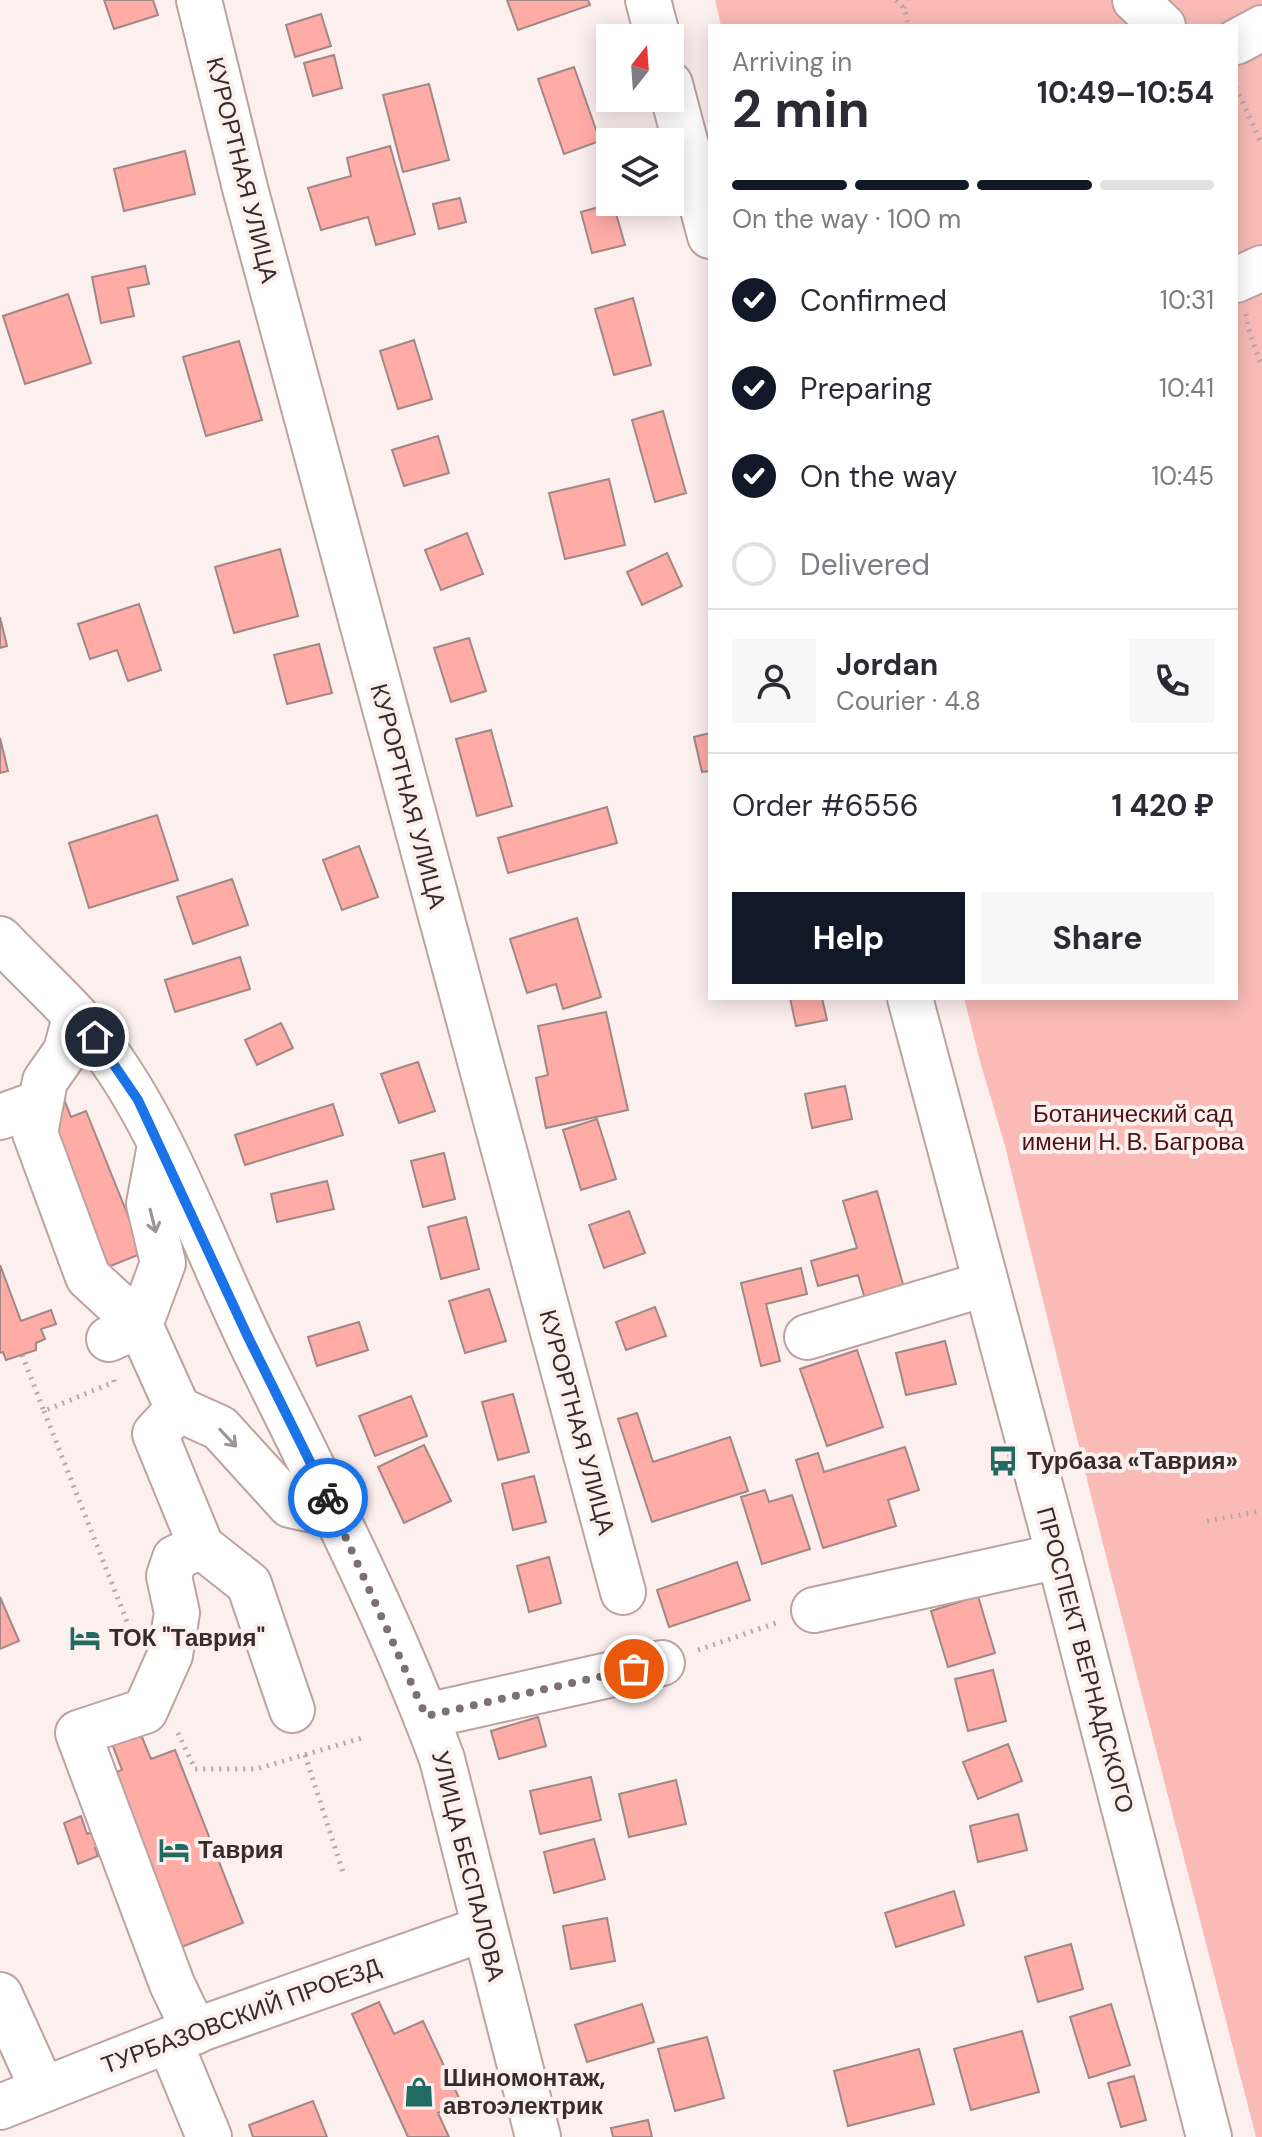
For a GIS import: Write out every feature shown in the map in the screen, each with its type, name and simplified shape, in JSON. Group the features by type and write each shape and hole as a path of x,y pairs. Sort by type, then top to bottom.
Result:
{"main road":[{"name":"КУРОРТНАЯ УЛИЦА","path":"199,0 249,203 623,1592"},
{"path":"648,0 654,24"},
{"path":"1135,0 1161,24"},
{"path":"1238,41 1262,28"},
{"path":"677,112 708,228"},
{"name":"УЛИЦА БЕСПАЛОВА","path":"0,939 112,1060 138,1100 248,1337 336,1515 426,1716 442,1759 538,2137"},
{"name":"ПРОСПЕКТ ВЕРНАДСКОГО","path":"911,1000 1059,1556 1209,2137"},
{"path":"75,1017 66,1051 45,1081 11,1118 35,1133 88,1277 178,1409 220,1428 290,1505 336,1515"},
{"path":"124,1332 163,1263 149,1204 160,1145"},
{"path":"807,1337 985,1284"},
{"path":"178,1409 155,1434 201,1546 249,1584 292,1710"},
{"path":"201,1546 175,1558 169,1576 177,1613 170,1655 145,1711 78,1733 172,1984 182,2036 209,2137"},
{"path":"814,1610 1059,1556"},
{"path":"426,1716 662,1663"},
{"name":"ТУРБАЗОВСКИЙ ПРОЕЗД","path":"0,2107 182,2036 483,1929"},
{"path":"0,1995 43,2090"}],"path":[{"path":"896,0 904,8 908,24"},
{"path":"904,8 907,0"},
{"path":"1238,91 1262,145"},
{"path":"1244,275 1248,327 1262,367"},
{"path":"22,1355 139,1651 195,1769 256,1769 362,1738"},
{"path":"44,1411 114,1382"},
{"path":"1207,1521 1262,1511"},
{"path":"662,1663 814,1610"},
{"path":"305,1755 343,1872"}],"green space":[{"name":"Ботанический сад имени Н. В. Багрова","path":"715,0 1262,0 1262,2137 1256,2137 1105,1552 1005,1146 965,1000 1238,1000 1238,24 721,24"}],"building":[{"path":"104,0 153,0 158,15 114,29"},
{"path":"507,0 588,0 590,5 518,30"},
{"path":"321,14 331,46 295,57 286,25"},
{"path":"334,55 342,88 313,96 304,63"},
{"path":"574,67 596,130 596,142 564,154 538,79"},
{"path":"429,84 449,160 403,172 383,95"},
{"path":"390,146 415,234 376,245 368,217 321,230 308,188 351,176 347,158"},
{"path":"185,151 195,194 124,211 114,169"},
{"path":"460,198 466,222 439,229 433,204"},
{"path":"596,208 596,216 617,216 625,245 592,253 581,212"},
{"path":"145,266 149,284 128,288 134,316 101,323 92,277"},
{"path":"68,294 91,363 25,384 3,316"},
{"path":"633,298 651,365 614,375 595,309"},
{"path":"414,340 432,399 398,409 380,351"},
{"path":"239,341 262,420 206,436 183,357"},
{"path":"663,411 686,493 655,502 632,420"},
{"path":"438,436 449,473 404,486 392,450"},
{"path":"609,479 625,545 565,559 549,493"},
{"path":"467,533 483,574 441,590 425,550"},
{"path":"280,549 298,616 234,633 215,567"},
{"path":"667,553 682,586 642,605 627,572"},
{"path":"139,604 161,670 128,681 117,650 90,659 78,624"},
{"path":"0,617 7,646 0,648"},
{"path":"469,638 486,691 451,702 434,648"},
{"path":"319,644 332,693 287,704 274,655"},
{"path":"491,730 512,806 477,816 456,739"},
{"path":"708,734 708,771 702,772 694,737"},
{"path":"0,738 8,771 0,773"},
{"path":"607,807 617,843 508,873 498,838"},
{"path":"157,815 178,880 89,908 69,843"},
{"path":"359,846 378,897 342,910 323,860"},
{"path":"232,879 248,925 193,944 177,897"},
{"path":"577,918 601,997 563,1009 556,984 527,993 510,939"},
{"path":"240,957 250,989 175,1012 165,980"},
{"path":"790,1000 822,1000 827,1020 796,1026"},
{"path":"606,1012 628,1110 546,1128 536,1078 548,1075 538,1026"},
{"path":"281,1023 293,1048 257,1065 245,1040"},
{"path":"418,1062 435,1111 399,1123 381,1074"},
{"path":"845,1086 852,1119 812,1128 805,1094"},
{"path":"64,1099 71,1117 86,1111 143,1253 98,1271 41,1130"},
{"path":"333,1104 343,1135 245,1165 235,1135"},
{"path":"597,1119 616,1179 581,1190 563,1130"},
{"path":"444,1153 455,1199 423,1207 411,1161"},
{"path":"327,1181 334,1209 277,1222 271,1194"},
{"path":"877,1191 906,1295 867,1306 858,1275 818,1286 811,1261 857,1248 843,1201"},
{"path":"629,1211 645,1253 604,1268 589,1225"},
{"path":"466,1217 479,1269 441,1279 428,1227"},
{"path":"0,1265 21,1321 51,1310 56,1324 41,1329 45,1339 36,1343 36,1350 6,1360 3,1352 0,1353"},
{"path":"801,1268 807,1294 766,1304 780,1361 761,1366 741,1283"},
{"path":"489,1289 506,1341 465,1353 449,1301"},
{"path":"655,1307 666,1336 626,1350 616,1322"},
{"path":"359,1322 368,1350 317,1366 308,1337"},
{"path":"945,1341 956,1384 906,1395 896,1353"},
{"path":"857,1350 883,1427 827,1446 800,1369"},
{"path":"513,1394 529,1452 498,1460 482,1402"},
{"path":"411,1396 427,1436 375,1456 359,1416"},
{"path":"637,1413 653,1462 730,1437 748,1491 652,1522 618,1419"},
{"path":"424,1445 451,1501 404,1523 378,1467"},
{"path":"905,1447 919,1490 888,1500 896,1526 823,1548 796,1460 818,1453 824,1472"},
{"path":"534,1476 546,1522 513,1530 502,1484"},
{"path":"765,1490 769,1502 792,1495 810,1549 762,1564 741,1497"},
{"path":"549,1557 561,1603 529,1612 517,1566"},
{"path":"737,1562 750,1600 669,1627 657,1590"},
{"path":"978,1596 995,1653 948,1667 931,1611"},
{"path":"0,1597 19,1641 0,1649"},
{"path":"993,1670 1006,1721 968,1731 955,1679"},
{"path":"538,1717 546,1746 499,1759 491,1731"},
{"name":"Таврия","path":"139,1730 151,1759 175,1750 243,1923 174,1950 106,1776 122,1770 111,1741"},
{"path":"1008,1744 1022,1781 978,1799 963,1762"},
{"path":"591,1777 601,1820 540,1834 530,1791"},
{"path":"676,1780 686,1824 629,1837 619,1794"},
{"path":"1018,1814 1027,1850 978,1862 970,1826"},
{"path":"81,1816 87,1834 100,1829 106,1844 95,1848 98,1856 78,1864 64,1823"},
{"path":"594,1839 605,1879 554,1893 544,1852"},
{"path":"954,1891 964,1925 896,1947 885,1913"},
{"path":"607,1918 615,1961 571,1969 563,1926"},
{"path":"1071,1944 1083,1989 1038,2002 1025,1957"},
{"path":"379,2002 394,2034 423,2021 461,2102 438,2113 449,2137 408,2137 352,2014"},
{"path":"642,2004 654,2042 587,2062 575,2025"},
{"path":"1111,2004 1130,2065 1089,2078 1070,2017"},
{"path":"1022,2031 1039,2092 971,2110 954,2049"},
{"path":"707,2037 724,2098 675,2111 658,2049"},
{"path":"919,2049 934,2104 848,2126 834,2071"},
{"path":"1134,2076 1146,2120 1121,2127 1108,2083"},
{"path":"313,2101 327,2137 253,2137 249,2125"},
{"path":"648,2120 652,2137 613,2137 611,2128"}],"way so far":[{"path":"328,1498 426,1716 634,1669"}],"place":[{"name":"Турбаза «Таврия»","path":"1003,1461"},
{"name":"ТОК \"Таврия\"","path":"85,1638"},
{"name":"Таврия","path":"174,1850"},
{"name":"Шиномонтаж, автоэлектрик","path":"419,2092"}],"route":[{"path":"95,1037 138,1100 248,1337 328,1498"}]}
